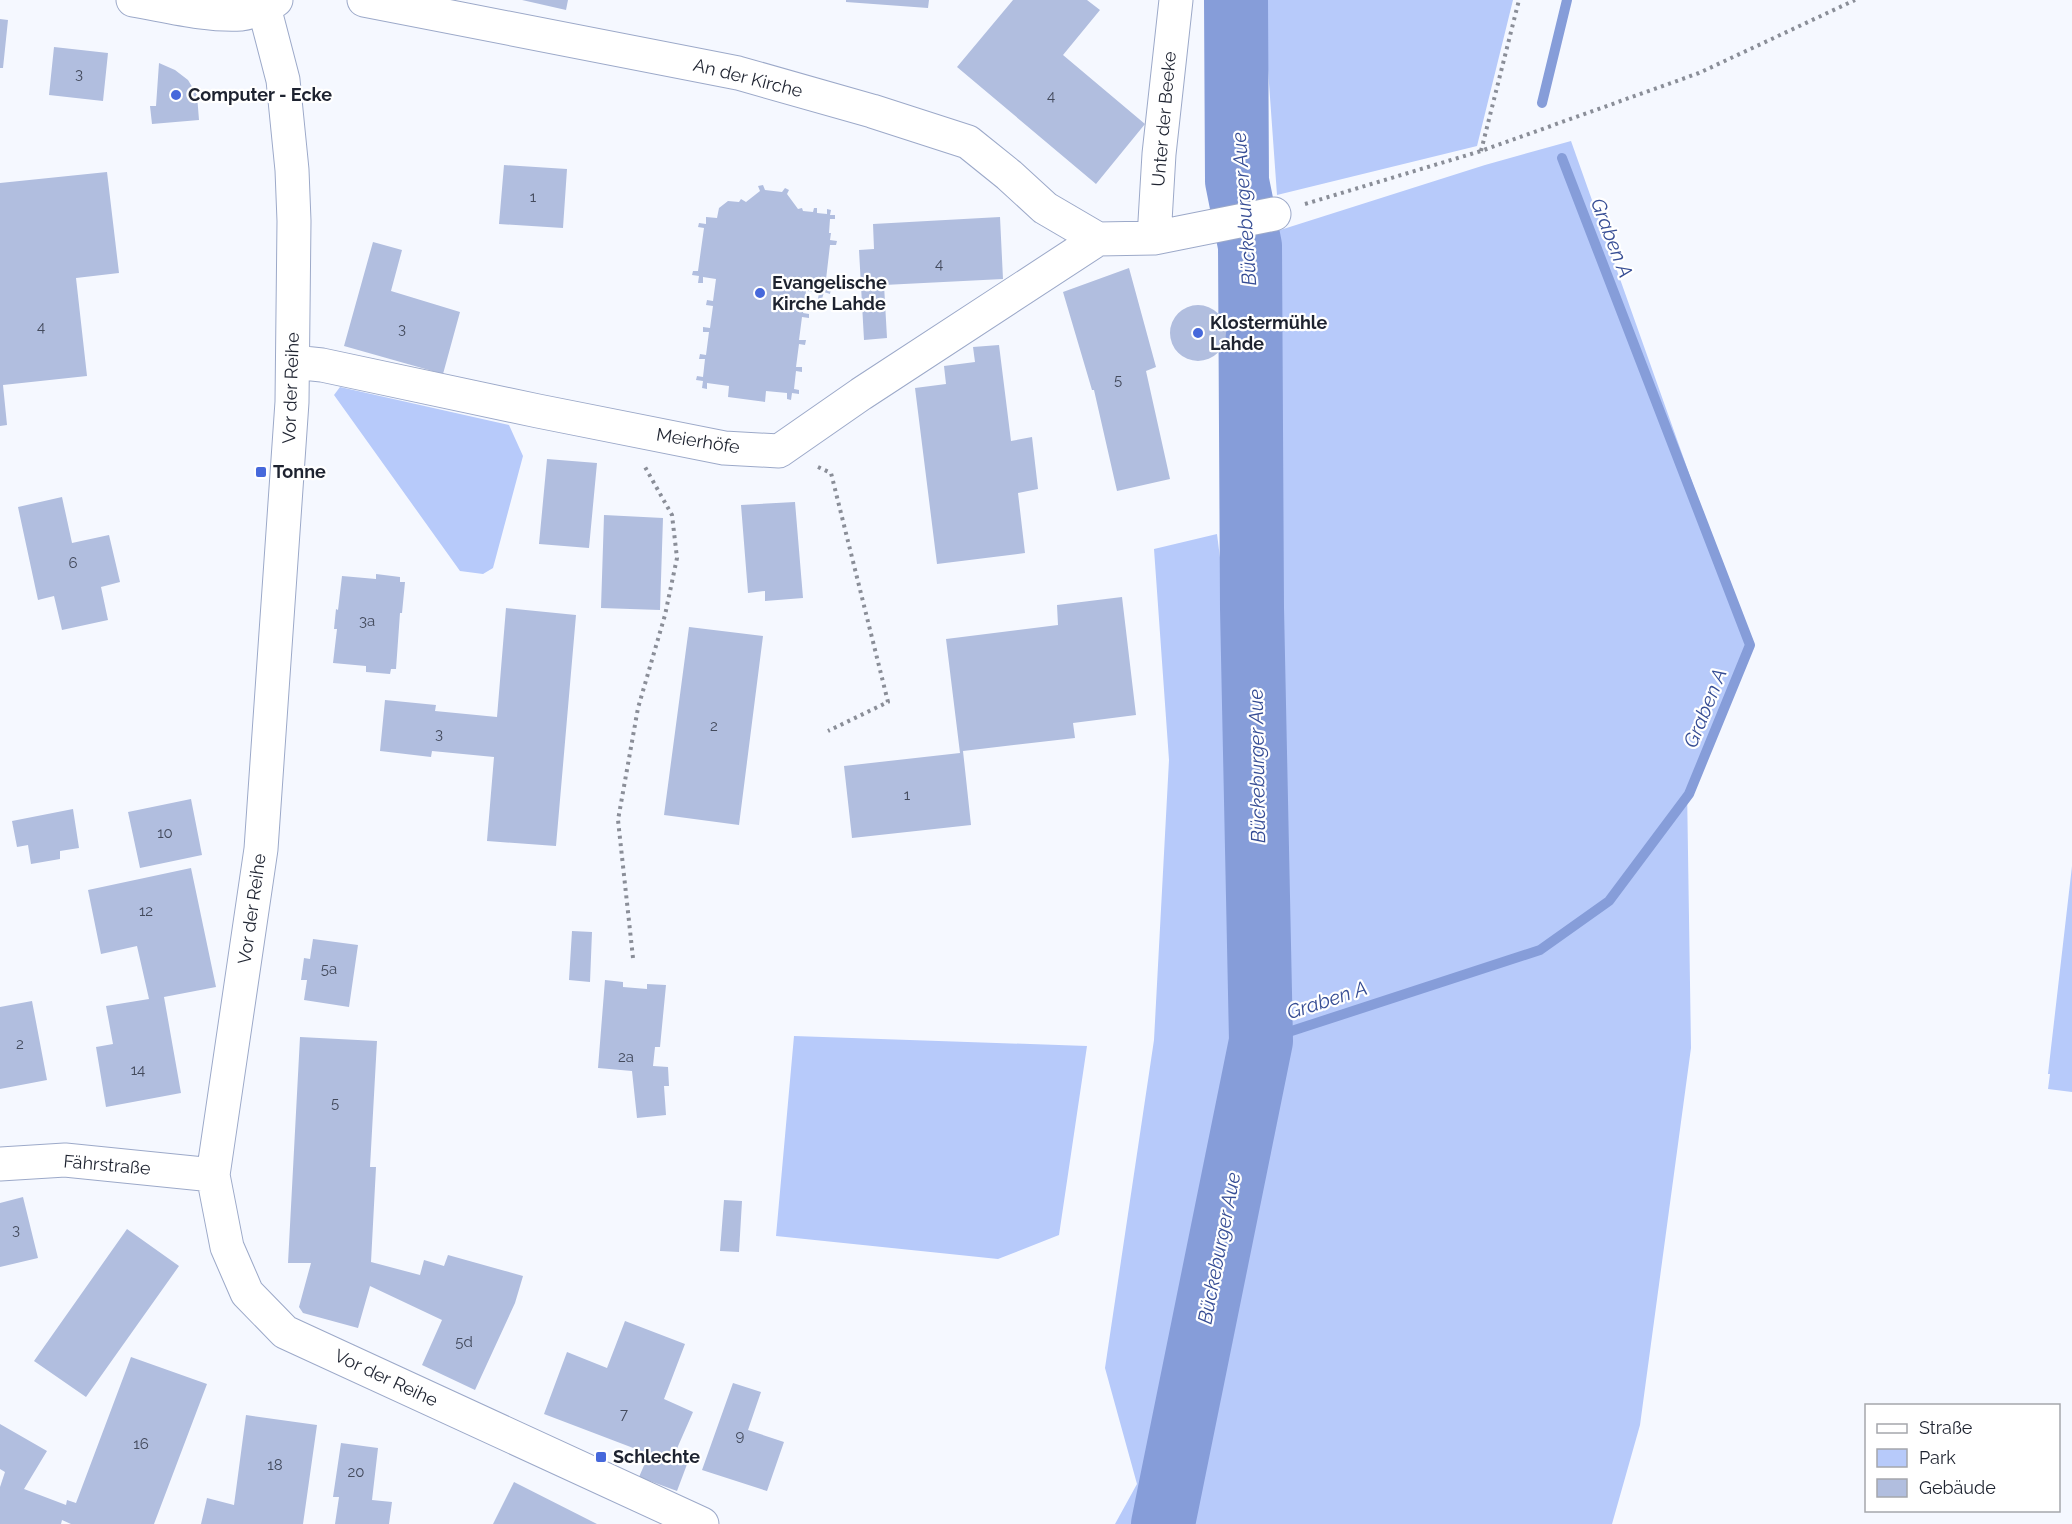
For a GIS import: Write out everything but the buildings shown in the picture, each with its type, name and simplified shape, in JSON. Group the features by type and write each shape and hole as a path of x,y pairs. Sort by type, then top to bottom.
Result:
{"street":[{"path":"133,0 215,13 243,14 270,4"},
{"name":"An der Kirche","path":"364,0 738,73 872,111 968,142 1045,208 1098,239"},
{"name":"Unter der Beeke","path":"1154,238 1159,154 1176,0"},
{"name":"Vor der Reihe","path":"270,4 283,80 292,170 293,362 261,849 213,1175 227,1247 247,1293 285,1332 702,1524"},
{"path":"779,450 1098,239 1154,238 1274,214"},
{"name":"Meierhöfe","path":"293,362 322,365 724,448 779,450"},
{"name":"Fährstraße","path":"0,1164 65,1160 213,1175"}],"path":[{"path":"1481,151 1519,0"},
{"path":"1274,214 1481,151 1699,73 1855,0"},
{"path":"622,427 672,515 677,558 665,615 638,708 618,820 633,958"},
{"path":"779,450 831,473 888,702 828,731"}],"green space":[{"path":"1263,0 1513,0 1477,146 1277,195"},
{"path":"1571,141 1750,645 1687,787 1691,1048 1640,1425 1612,1524 1166,1524 1269,1025 1260,550 1274,296 1268,234 1485,165"},
{"path":"340,387 509,425 523,456 493,568 483,574 460,571 334,395"},
{"path":"1217,534 1229,629 1253,1041 1163,1524 1115,1524 1137,1484 1105,1368 1154,1040 1169,760 1154,549"},
{"path":"2072,866 2072,1092 2048,1089 2050,1074 2048,1074"},
{"path":"794,1036 1087,1046 1059,1235 998,1259 776,1236"}],"waterway":[{"name":"Bückeburger Aue","path":"1163,1524 1261,1041 1252,608 1250,246 1237,181 1236,0"},
{"name":"Graben A","path":"1542,103 1567,0"},
{"name":"Graben A","path":"1261,1041 1540,950 1609,901 1689,794 1750,645 1562,158"}],"place":[{"name":"Computer - Ecke","path":"176,95"},
{"name":"Evangelische Kirche Lahde","path":"760,293"},
{"name":"Klostermühle Lahde","path":"1198,333"},
{"name":"Tonne","path":"261,472"},
{"name":"Schlechte","path":"601,1457"}]}
